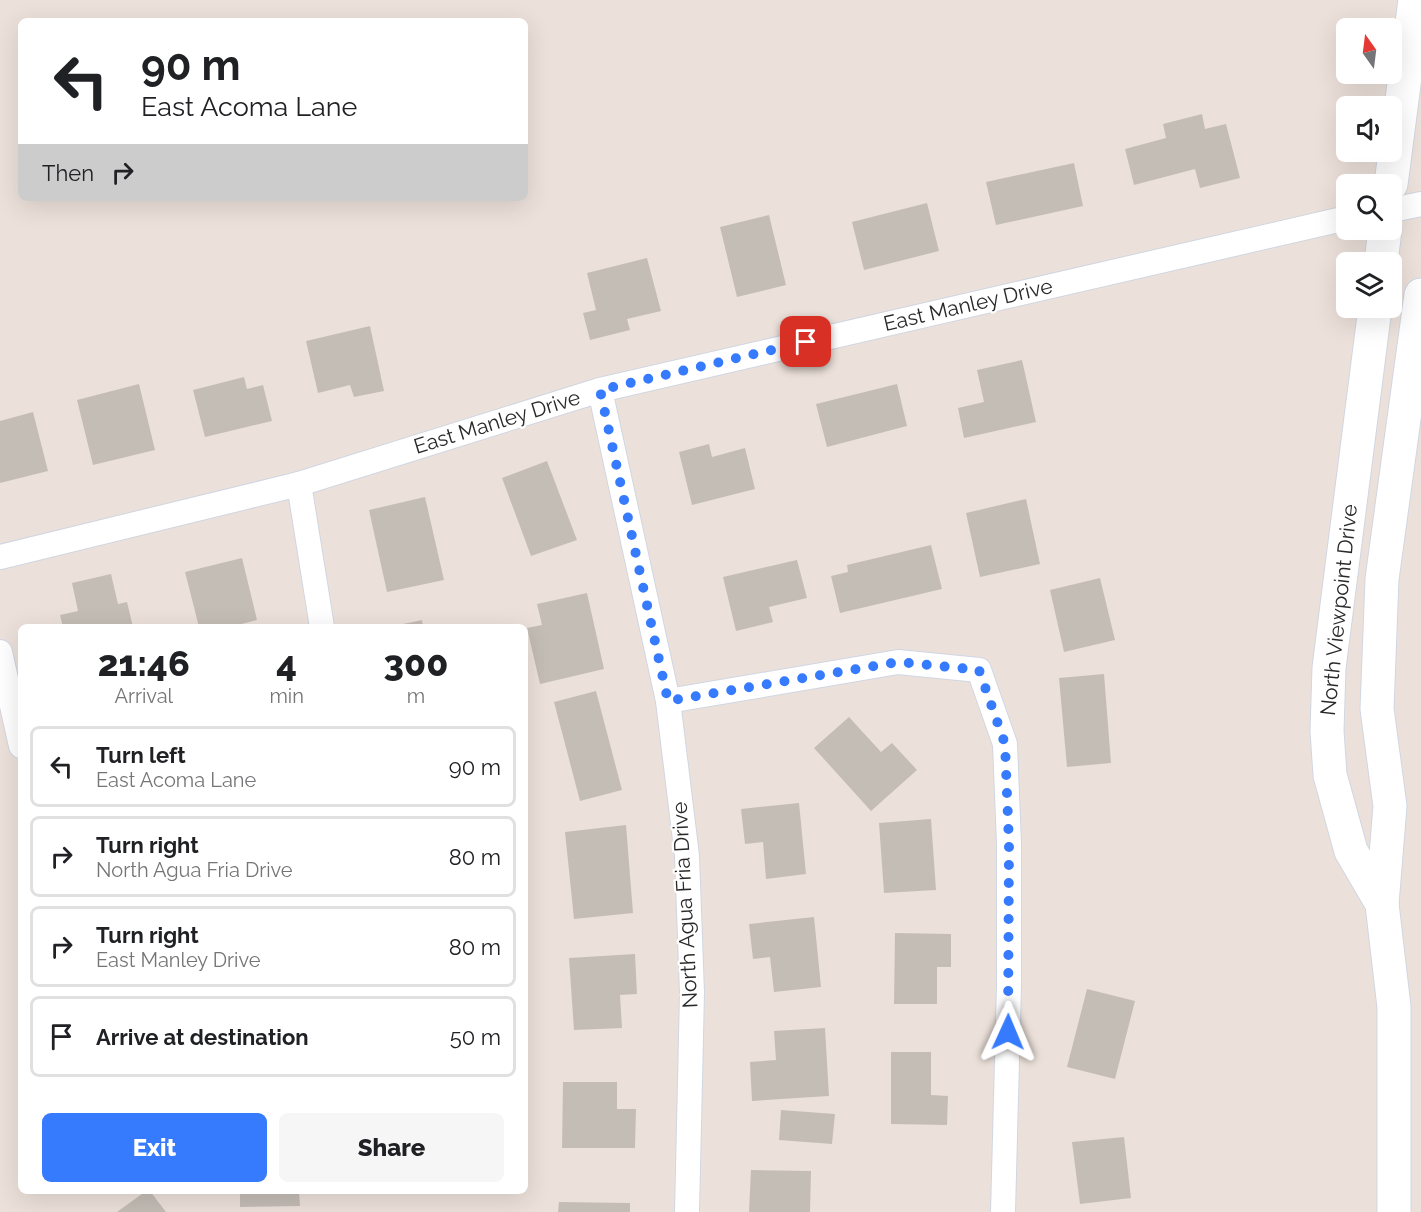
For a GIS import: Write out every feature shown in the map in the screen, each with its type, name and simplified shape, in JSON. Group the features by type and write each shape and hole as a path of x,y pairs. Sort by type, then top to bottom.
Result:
{"main road":[{"path":"1392,174 1414,0"},
{"name":"North Viewpoint Drive","path":"1394,1212 1394,1008 1382,904 1390,806 1377,709 1382,579 1421,295"},
{"name":"North Viewpoint Drive","path":"1374,318 1329,668 1327,732 1330,775 1351,851 1382,904"}],"street":[{"path":"1402,208 1421,204"},
{"name":"East Manley Drive","path":"0,557 299,484 600,390 1336,221"},
{"name":"North Agua Fria Drive","path":"600,390 668,701 687,856 693,993 687,1212"},
{"path":"299,484 322,624"},
{"path":"0,652 18,733"},
{"path":"668,701 898,662 979,670 1005,744 1009,844 1009,985 1003,1212"}],"building":[{"path":"1202,114 1205,129 1226,124 1240,178 1200,188 1195,169 1134,185 1125,149 1166,138 1163,124"},
{"path":"1074,163 1083,206 996,225 986,182"},
{"path":"927,203 939,251 864,270 852,222"},
{"path":"769,215 786,285 737,297 720,227"},
{"path":"647,258 661,311 627,319 630,330 590,340 583,313 596,310 587,273"},
{"path":"370,326 384,391 354,397 350,385 318,393 306,341"},
{"path":"1022,360 1036,422 964,438 958,408 984,402 977,370"},
{"path":"244,377 247,389 263,385 272,421 205,437 193,390"},
{"path":"139,384 155,450 93,465 77,400"},
{"path":"897,384 907,426 827,447 816,404"},
{"path":"33,412 48,471 0,483 0,421"},
{"path":"709,444 712,457 745,448 755,489 692,505 679,452"},
{"path":"547,461 577,540 531,556 502,478"},
{"path":"425,497 444,580 387,592 369,510"},
{"path":"1026,499 1040,564 980,577 966,513"},
{"path":"931,545 942,589 840,613 831,576 848,572 847,565"},
{"path":"242,558 257,620 242,624 198,624 185,572"},
{"path":"797,560 807,598 769,607 773,622 736,631 723,577"},
{"path":"111,574 118,604 127,602 132,624 62,624 60,615 78,611 72,583"},
{"path":"1100,578 1115,640 1064,652 1050,590"},
{"path":"587,593 604,669 540,684 528,632 528,628 542,625 537,604"},
{"path":"422,620 423,624 403,624"},
{"path":"1104,674 1111,763 1067,767 1059,678"},
{"path":"596,691 622,790 580,801 554,702"},
{"path":"849,717 881,752 892,743 917,770 871,811 814,748"},
{"path":"799,803 806,874 766,879 763,842 745,844 741,809"},
{"path":"931,819 936,890 884,893 879,823"},
{"path":"626,825 633,913 574,919 565,832"},
{"path":"814,917 821,987 774,992 770,957 753,959 749,924"},
{"path":"895,933 951,934 951,967 937,967 937,1004 894,1004"},
{"path":"635,954 637,994 620,995 622,1028 574,1030 569,958"},
{"path":"1087,989 1135,1001 1115,1079 1067,1067"},
{"path":"825,1028 829,1096 752,1101 750,1062 776,1060 774,1031"},
{"path":"891,1052 931,1052 931,1095 948,1096 947,1125 891,1124"},
{"path":"563,1082 617,1082 617,1109 636,1109 635,1148 562,1148"},
{"path":"781,1110 835,1114 832,1144 779,1140"},
{"path":"1124,1137 1131,1198 1080,1204 1072,1142"},
{"path":"751,1170 811,1171 810,1212 749,1212"},
{"path":"142,1194 152,1194 166,1212 117,1212"},
{"path":"240,1194 299,1194 300,1206 240,1207"},
{"path":"559,1202 630,1203 630,1212 558,1212"}],"route":[{"path":"806,342 600,390 668,701 898,662 979,670 1005,744 1009,844 1008,1032"}]}
